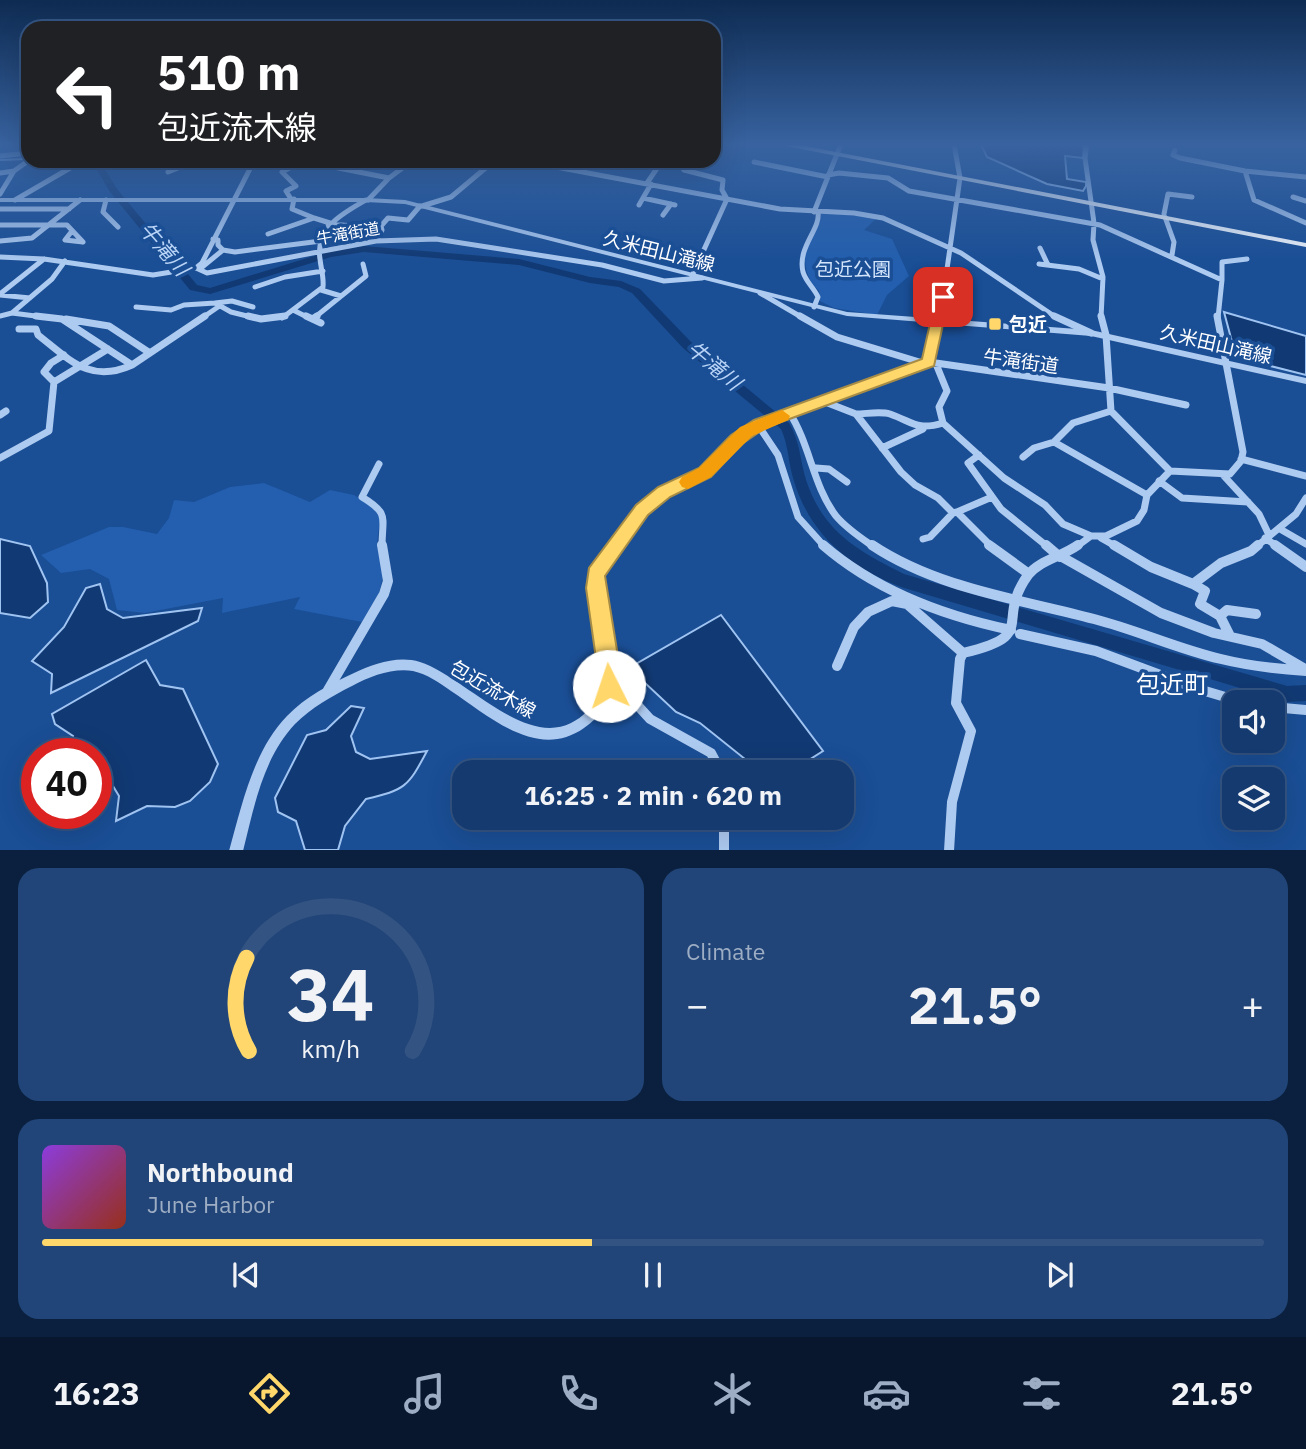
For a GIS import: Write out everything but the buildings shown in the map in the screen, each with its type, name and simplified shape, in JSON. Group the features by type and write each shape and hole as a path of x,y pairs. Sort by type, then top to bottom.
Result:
{"main road":[{"path":"999,184 1306,243"}],"street":[{"path":"15,200 43,184"},
{"path":"196,269 202,263 241,184"},
{"path":"294,184 296,186 286,191 293,200 291,208 329,223 381,228"},
{"path":"216,305 261,319 282,318 321,289 325,281 318,252 329,223 367,200 383,184"},
{"path":"376,241 388,218 408,220 421,206 451,197 467,184"},
{"path":"639,205 649,184 816,212 841,212 883,218 950,247 1059,319 1091,333"},
{"path":"723,184 722,190 727,199"},
{"path":"814,307 818,297 803,274 804,248 807,236 819,218 816,212 825,184"},
{"path":"897,184 909,191 1094,223 1222,280"},
{"path":"958,184 939,322 930,363 947,391 939,407 943,424 1004,478 1045,505 1063,524 1101,538 1151,567 1205,591 1200,604 1220,616 1230,636"},
{"path":"1089,184 1094,223 1093,240 1103,279 1101,321 1106,335 1111,411 1170,471 1230,474 1241,459 1243,452 1217,315 1222,262 1247,259"},
{"path":"1249,184 1254,200 1306,223"},
{"path":"1172,256 1174,242 1165,216 1168,194 1192,197"},
{"path":"1293,197 1306,201"},
{"path":"643,198 673,204 663,215"},
{"path":"692,276 727,199"},
{"name":"久米田山滝線","path":"0,200 367,200 421,206 847,314 1106,335 1306,381"},
{"path":"0,241 25,241 80,200"},
{"path":"107,200 103,212 118,227"},
{"path":"0,209 70,209"},
{"path":"268,234 314,218"},
{"path":"0,225 67,225 72,231"},
{"path":"213,239 218,240 218,245 223,250 236,253 321,241"},
{"name":"牛滝街道","path":"0,257 65,261 153,275 196,269 217,273 376,241 436,239 613,267 664,281 702,278"},
{"path":"1040,248 1048,265"},
{"path":"196,269 223,250"},
{"path":"0,295 44,259"},
{"path":"12,313 52,279 65,261"},
{"path":"314,318 366,276 363,264"},
{"path":"1039,264 1079,269 1103,279"},
{"path":"255,287 285,277 323,271"},
{"path":"321,289 341,296"},
{"name":"牛滝街道","path":"760,293 837,337 930,363 1109,388 1186,405"},
{"path":"0,295 30,298"},
{"path":"136,307 171,310 184,305 216,305 232,301 253,307"},
{"path":"19,329 36,330 37,335 90,374 119,373 216,305"},
{"path":"293,310 321,323"},
{"path":"0,316 12,313 109,326 150,353"},
{"path":"62,319 132,365"},
{"path":"0,458 49,431 48,404 54,382 108,349"},
{"path":"54,382 44,372 51,363 64,355"},
{"path":"718,760 707,748 657,724 610,675 596,574 648,504 664,492 705,472 736,439 762,424 820,400 930,363"},
{"path":"820,400 856,414 887,413 912,425 927,428"},
{"path":"1023,457 1034,448 1054,442 1073,423 1111,411"},
{"path":"787,414 801,427 802,438 816,468 825,500 834,513 847,528 894,558 957,584 1014,601 1131,629 1235,663 1306,670"},
{"path":"856,414 901,472 915,485 939,498 989,545 1029,573"},
{"path":"762,424 776,451 791,503 799,519 828,551 869,577 930,607 982,626 1015,629 1096,651 1222,696"},
{"path":"883,448 927,428 943,424"},
{"path":"1054,442 1147,495"},
{"path":"979,454 968,463 1001,509 1061,557 1161,613 1192,626 1262,644 1306,670"},
{"path":"1241,459 1306,476"},
{"path":"328,691 384,594 388,581 382,545 384,514 380,508 362,497 379,464"},
{"path":"816,468 829,469 847,482"},
{"path":"1101,538 1137,521 1144,510 1147,495 1170,471"},
{"path":"1223,475 1259,514 1267,536 1306,567"},
{"path":"1159,481 1182,498 1248,502"},
{"path":"923,539 930,537 955,512 992,497"},
{"path":"1193,584 1221,563 1251,551 1267,536 1280,529 1296,514 1306,498"},
{"path":"1280,529 1306,544"},
{"path":"963,653 993,646 1007,638 1015,629 1014,601 1029,573 1046,560 1061,557 1091,536"},
{"path":"837,666 854,627 868,612 892,601 907,604 963,653"},
{"path":"1220,616 1227,610 1256,614"},
{"path":"949,850 952,802 971,731 956,703 960,659 963,653"},
{"name":"包近流木線","path":"236,850 248,807 273,742 291,720 328,691 369,672 397,665 418,667 464,691 521,729 552,734 587,721 604,698 610,675"},
{"path":"1285,708 1306,710"},
{"path":"724,830 724,850"}],"green space":[{"name":"包近公園","path":"821,214 877,218 864,230 892,239 909,276 887,295 877,315 834,308 820,301 819,291 810,280 806,267 809,239 820,221"},
{"path":"264,483 310,502 330,490 354,495 376,509 380,518 377,544 383,576 379,593 362,622 294,609 300,597 222,613 223,598 145,613 117,610 109,579 90,569 61,573 41,555 109,527 157,534 169,518 174,500 194,502 230,487"}],"shaded area":[{"path":"1047,184 1086,184 1086,186 1083,191"},
{"path":"1224,312 1306,336 1306,375 1247,360 1235,353"},
{"path":"0,539 30,546 47,583 48,602 30,618 0,613"},
{"path":"100,584 107,609 123,618 202,608 198,621 51,693 52,674 32,661 64,627 86,588"},
{"path":"721,615 823,751 809,760 745,760 700,723 676,712 629,668"},
{"path":"146,660 160,685 183,689 218,764 210,782 190,801 175,807 147,806 116,821 119,796 112,784 112,738 72,738 55,724 52,714"},
{"path":"351,706 364,708 351,736 356,752 370,759 427,751 410,780 404,785 389,793 366,799 345,826 338,850 305,850 296,821 278,812 275,798 307,735 326,730"}],"waterway":[{"name":"牛滝川","path":"109,184 194,288 210,291 330,254 364,249 519,262 590,280 621,284 636,291 687,345 785,426 793,446 799,478 815,515 837,541 866,561 901,580 1287,694 1306,693"}],"slow traffic":[{"path":"688,482 705,472 736,439 760,424 782,416"}],"place":[{"name":"包近","path":"995,324"}],"district":[{"name":"包近町","path":"1172,685"}],"route":[{"path":"609,686 610,675 596,574 642,510 655,497 705,472 736,439 760,424 929,362 943,297"}]}
